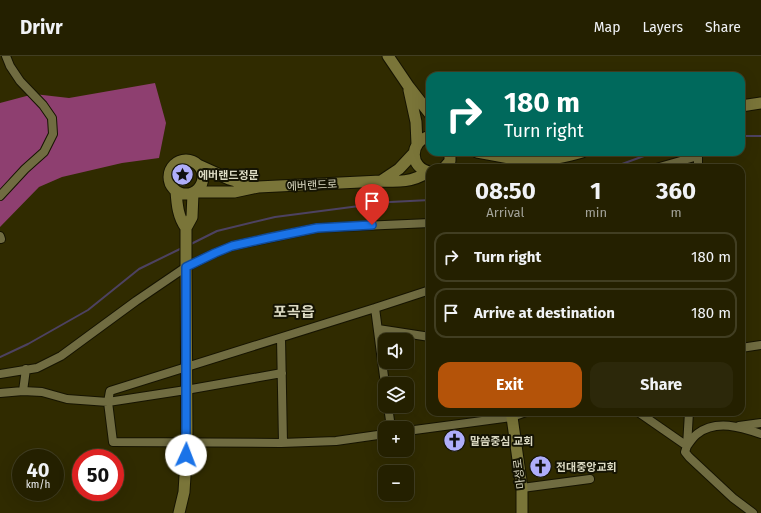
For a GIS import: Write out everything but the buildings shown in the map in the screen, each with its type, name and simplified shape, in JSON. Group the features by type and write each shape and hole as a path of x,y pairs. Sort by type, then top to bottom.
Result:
{"main road":[{"path":"388,56 426,109"},
{"path":"409,87 416,122 415,149"},
{"path":"745,105 761,103"},
{"path":"381,182 399,169 415,149 420,140 426,138"},
{"name":"에버랜드로","path":"415,149 416,163 426,171"},
{"path":"499,156 531,162"},
{"path":"527,164 569,156"},
{"path":"198,165 202,170 203,176 203,182 200,187 194,192 184,194 176,191 172,187 169,181 171,169 176,163 188,160 229,179 258,188"},
{"name":"에버랜드로","path":"194,192 234,192 258,188 397,182 412,180 426,174"},
{"path":"176,191 181,220 186,228"},
{"path":"179,513 184,492 187,443 186,228 192,217 194,192"},
{"name":"마성로","path":"511,416 522,488 522,513"}],"street":[{"path":"0,196 25,169 44,152 53,134 52,118 43,105 20,81 10,66 6,56"},
{"path":"670,164 698,156"},
{"path":"0,374 37,368 61,356 186,264 232,246 317,228 426,223"},
{"path":"378,435 336,441 284,443 113,442 108,402 110,391 187,368 426,291"},
{"path":"375,308 384,377"},
{"path":"378,329 426,336"},
{"path":"281,338 284,443"},
{"path":"745,347 761,345"},
{"path":"23,391 26,369"},
{"path":"0,393 23,391 42,392 67,399 108,402 282,373"},
{"path":"414,430 504,416"},
{"path":"644,416 687,446"},
{"path":"689,416 687,446 685,452 696,465 733,498 753,513"},
{"path":"687,446 698,433 713,426 736,426 761,423"},
{"path":"736,426 761,434"},
{"path":"522,488 590,479"}],"shaded area":[{"path":"155,83 166,123 159,158 122,163 62,177 39,187 0,227 0,103 34,94 69,98"}],"waterway":[{"path":"745,136 761,136"},
{"path":"622,164 644,156"},
{"path":"189,245 217,231 275,217 390,202 426,200"},
{"path":"0,357 28,344 88,310 139,269 182,248"}],"place":[{"name":"에버랜드정문","path":"182,175"},
{"name":"말씀중심 교회","path":"455,441"},
{"name":"전대중앙교회","path":"540,467"}],"district":[{"name":"포곡읍","path":"294,312"}],"route":[{"path":"186,455 186,267 232,246 317,228 372,225"}]}
